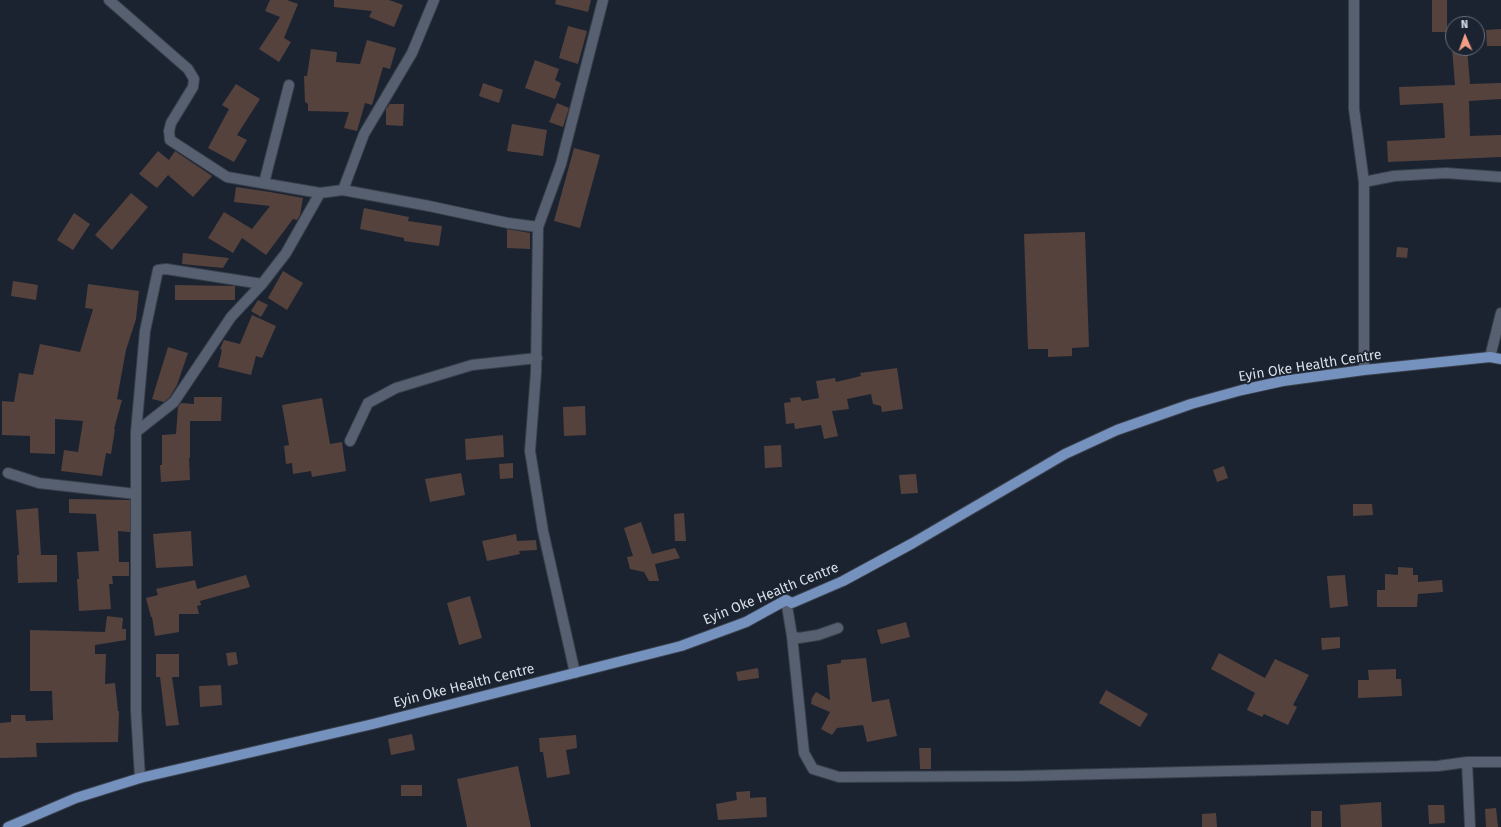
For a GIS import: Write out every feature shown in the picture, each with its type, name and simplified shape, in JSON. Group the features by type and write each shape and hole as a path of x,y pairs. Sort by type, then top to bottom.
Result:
{"main road":[{"name":"Eyin Oke Health Centre","path":"8,827 76,798 140,778 373,724 681,646 746,622 786,600 792,603 843,581 913,543 1065,454 1117,430 1191,404 1242,390 1283,381 1364,370 1490,357 1501,359"}],"street":[{"path":"109,0 188,69 194,79 193,87 171,123 169,131 170,140 227,177 320,192 343,190 538,228"},
{"path":"343,190 364,134 412,53 434,0"},
{"path":"575,673 543,531 530,451 537,358 538,228 561,164 603,0"},
{"path":"1354,0 1354,109 1364,182 1364,370"},
{"path":"264,183 289,84"},
{"path":"1364,182 1394,176 1446,173 1501,177"},
{"path":"136,432 174,402 231,317 262,284 286,253 320,192"},
{"path":"140,778 136,711 136,432 146,331 158,270 166,269 262,284"},
{"path":"1490,357 1501,313"},
{"path":"350,441 368,403 396,388 472,366 537,358"},
{"path":"8,473 39,483 136,494"},
{"path":"786,600 792,636 804,753 813,769 840,777 1018,776 1438,766 1467,762 1501,762"},
{"path":"792,636 799,638 818,635 838,628"},
{"path":"1467,762 1470,827"}],"building":[{"path":"270,0 287,0 298,4 284,38 291,42 279,62 259,49 280,17 265,11"},
{"path":"334,0 389,0 403,5 394,27 369,17 372,11 334,7"},
{"path":"556,0 591,0 588,12 555,4"},
{"path":"1432,0 1447,0 1445,32 1432,32"},
{"path":"568,26 587,31 578,64 559,58"},
{"path":"1501,29 1501,46 1487,46 1486,30"},
{"path":"367,40 396,48 390,69 383,67 372,105 365,103 357,131 344,128 349,112 308,111 308,104 305,102 304,76 307,76 311,49 337,52 336,62 360,64"},
{"path":"1453,56 1468,56 1470,84 1501,83 1501,99 1469,101 1470,136 1501,135 1501,157 1388,162 1387,141 1445,138 1443,103 1400,105 1399,87 1455,85"},
{"path":"535,60 559,69 555,80 561,83 555,99 525,88"},
{"path":"483,83 503,90 499,103 479,96"},
{"path":"236,84 260,99 237,135 247,140 234,162 208,148 229,109 222,105"},
{"path":"557,103 569,108 563,127 549,122"},
{"path":"390,104 404,104 403,126 386,125 386,109"},
{"path":"512,124 547,130 543,156 507,151"},
{"path":"574,148 600,155 580,228 554,221"},
{"path":"158,151 169,160 175,151 212,176 193,197 168,175 157,188 139,174"},
{"path":"236,187 303,198 300,215 297,220 293,219 266,255 242,238 233,253 208,238 224,212 252,229 270,206 234,202"},
{"path":"131,193 148,207 112,250 95,235"},
{"path":"364,208 409,217 408,221 442,226 439,246 404,241 404,238 360,229"},
{"path":"74,213 90,224 73,250 57,240"},
{"path":"507,229 530,233 530,249 507,248"},
{"path":"1085,232 1089,347 1072,348 1072,356 1048,357 1048,349 1028,349 1024,234"},
{"path":"1397,247 1408,248 1407,258 1396,257"},
{"path":"183,253 229,258 223,268 182,264"},
{"path":"283,271 303,283 287,310 268,298"},
{"path":"13,281 38,285 36,300 11,296"},
{"path":"88,284 139,291 136,319 126,350 117,399 122,400 114,429 111,454 106,453 102,476 61,471 64,450 78,452 83,421 55,419 55,454 30,453 30,436 2,435 2,401 14,402 19,373 33,375 40,344 80,352 93,309 85,308"},
{"path":"175,285 235,286 235,300 175,300"},
{"path":"258,300 268,305 261,317 251,311"},
{"path":"252,315 276,326 262,358 256,356 251,375 218,367 222,350 220,349 224,340 240,344"},
{"path":"168,347 188,353 177,385 169,398 164,402 152,399"},
{"path":"897,368 903,409 882,412 881,406 873,404 871,394 847,399 849,409 832,411 838,436 824,439 821,425 795,429 794,423 786,424 784,403 791,402 790,398 800,397 802,401 819,398 816,381 835,378 836,382 861,376 860,373"},
{"path":"194,397 222,397 221,421 190,421 190,480 161,482 160,465 162,465 162,435 176,434 178,407 181,403 194,404"},
{"path":"322,398 330,444 342,442 346,471 312,477 311,471 293,474 292,463 286,464 284,446 289,445 282,405"},
{"path":"585,406 586,435 564,436 563,407"},
{"path":"503,435 504,457 466,460 465,439"},
{"path":"781,445 782,467 765,468 764,446"},
{"path":"513,463 513,478 500,479 499,464"},
{"path":"1224,466 1228,478 1217,482 1213,470"},
{"path":"461,473 465,495 430,502 425,479"},
{"path":"916,474 918,493 901,494 899,475"},
{"path":"69,499 130,500 130,532 118,531 119,562 129,562 129,576 112,576 113,584 109,584 111,609 79,611 77,552 99,551 96,514 69,513"},
{"path":"1353,504 1372,504 1373,515 1353,516"},
{"path":"38,508 41,555 57,555 57,582 18,583 17,555 19,555 16,510"},
{"path":"684,513 686,541 675,541 674,514"},
{"path":"641,522 652,554 675,548 680,558 655,564 659,581 649,581 644,572 630,569 627,557 633,556 624,528"},
{"path":"191,531 193,566 156,568 153,534"},
{"path":"516,534 517,541 536,540 537,550 519,551 520,554 487,561 482,541"},
{"path":"1398,567 1413,568 1413,575 1418,575 1418,582 1442,580 1443,592 1418,594 1417,607 1377,607 1377,590 1385,590 1385,574 1398,575"},
{"path":"246,575 250,587 200,601 201,605 197,606 199,614 179,614 179,632 155,636 152,617 146,598 158,595 156,589 195,580 197,589"},
{"path":"1345,575 1348,606 1330,608 1327,576"},
{"path":"470,596 482,638 459,645 447,603"},
{"path":"107,616 123,618 122,629 126,629 126,640 95,645 95,654 106,654 105,684 115,683 119,711 118,742 36,743 37,757 0,758 0,723 11,722 11,715 25,715 26,721 53,720 52,691 30,691 30,630 105,632"},
{"path":"906,622 910,637 881,644 877,630"},
{"path":"1340,637 1340,648 1322,650 1321,638"},
{"path":"236,652 238,664 228,666 226,653"},
{"path":"1219,653 1265,678 1275,659 1309,675 1293,705 1297,707 1288,725 1264,714 1262,717 1247,710 1255,693 1211,669"},
{"path":"156,654 179,654 179,677 172,677 179,725 166,726 160,677 156,677"},
{"path":"866,658 872,702 889,699 897,736 867,742 863,725 837,728 832,735 821,729 830,712 811,704 812,698 816,692 830,700 827,665 841,663 841,660"},
{"path":"758,668 759,678 738,681 736,672"},
{"path":"1396,669 1396,679 1401,679 1402,696 1358,698 1358,680 1369,680 1368,670"},
{"path":"221,685 222,705 200,707 199,686"},
{"path":"1106,690 1148,714 1140,727 1099,703"},
{"path":"412,734 415,750 391,755 388,739"},
{"path":"576,735 577,748 566,750 570,774 547,778 543,752 540,752 539,738"},
{"path":"919,748 931,748 931,769 920,769"},
{"path":"518,766 531,827 467,827 457,779"},
{"path":"401,785 422,785 422,796 401,796"},
{"path":"750,791 750,798 766,797 767,817 718,820 716,804 737,800 736,792"},
{"path":"1381,802 1382,827 1341,827 1340,805"},
{"path":"1428,805 1444,805 1445,823 1429,824"},
{"path":"1496,808 1498,827 1486,827 1485,809"},
{"path":"1311,811 1322,811 1322,827 1311,827"},
{"path":"1216,813 1217,827 1202,827 1202,814"}]}
